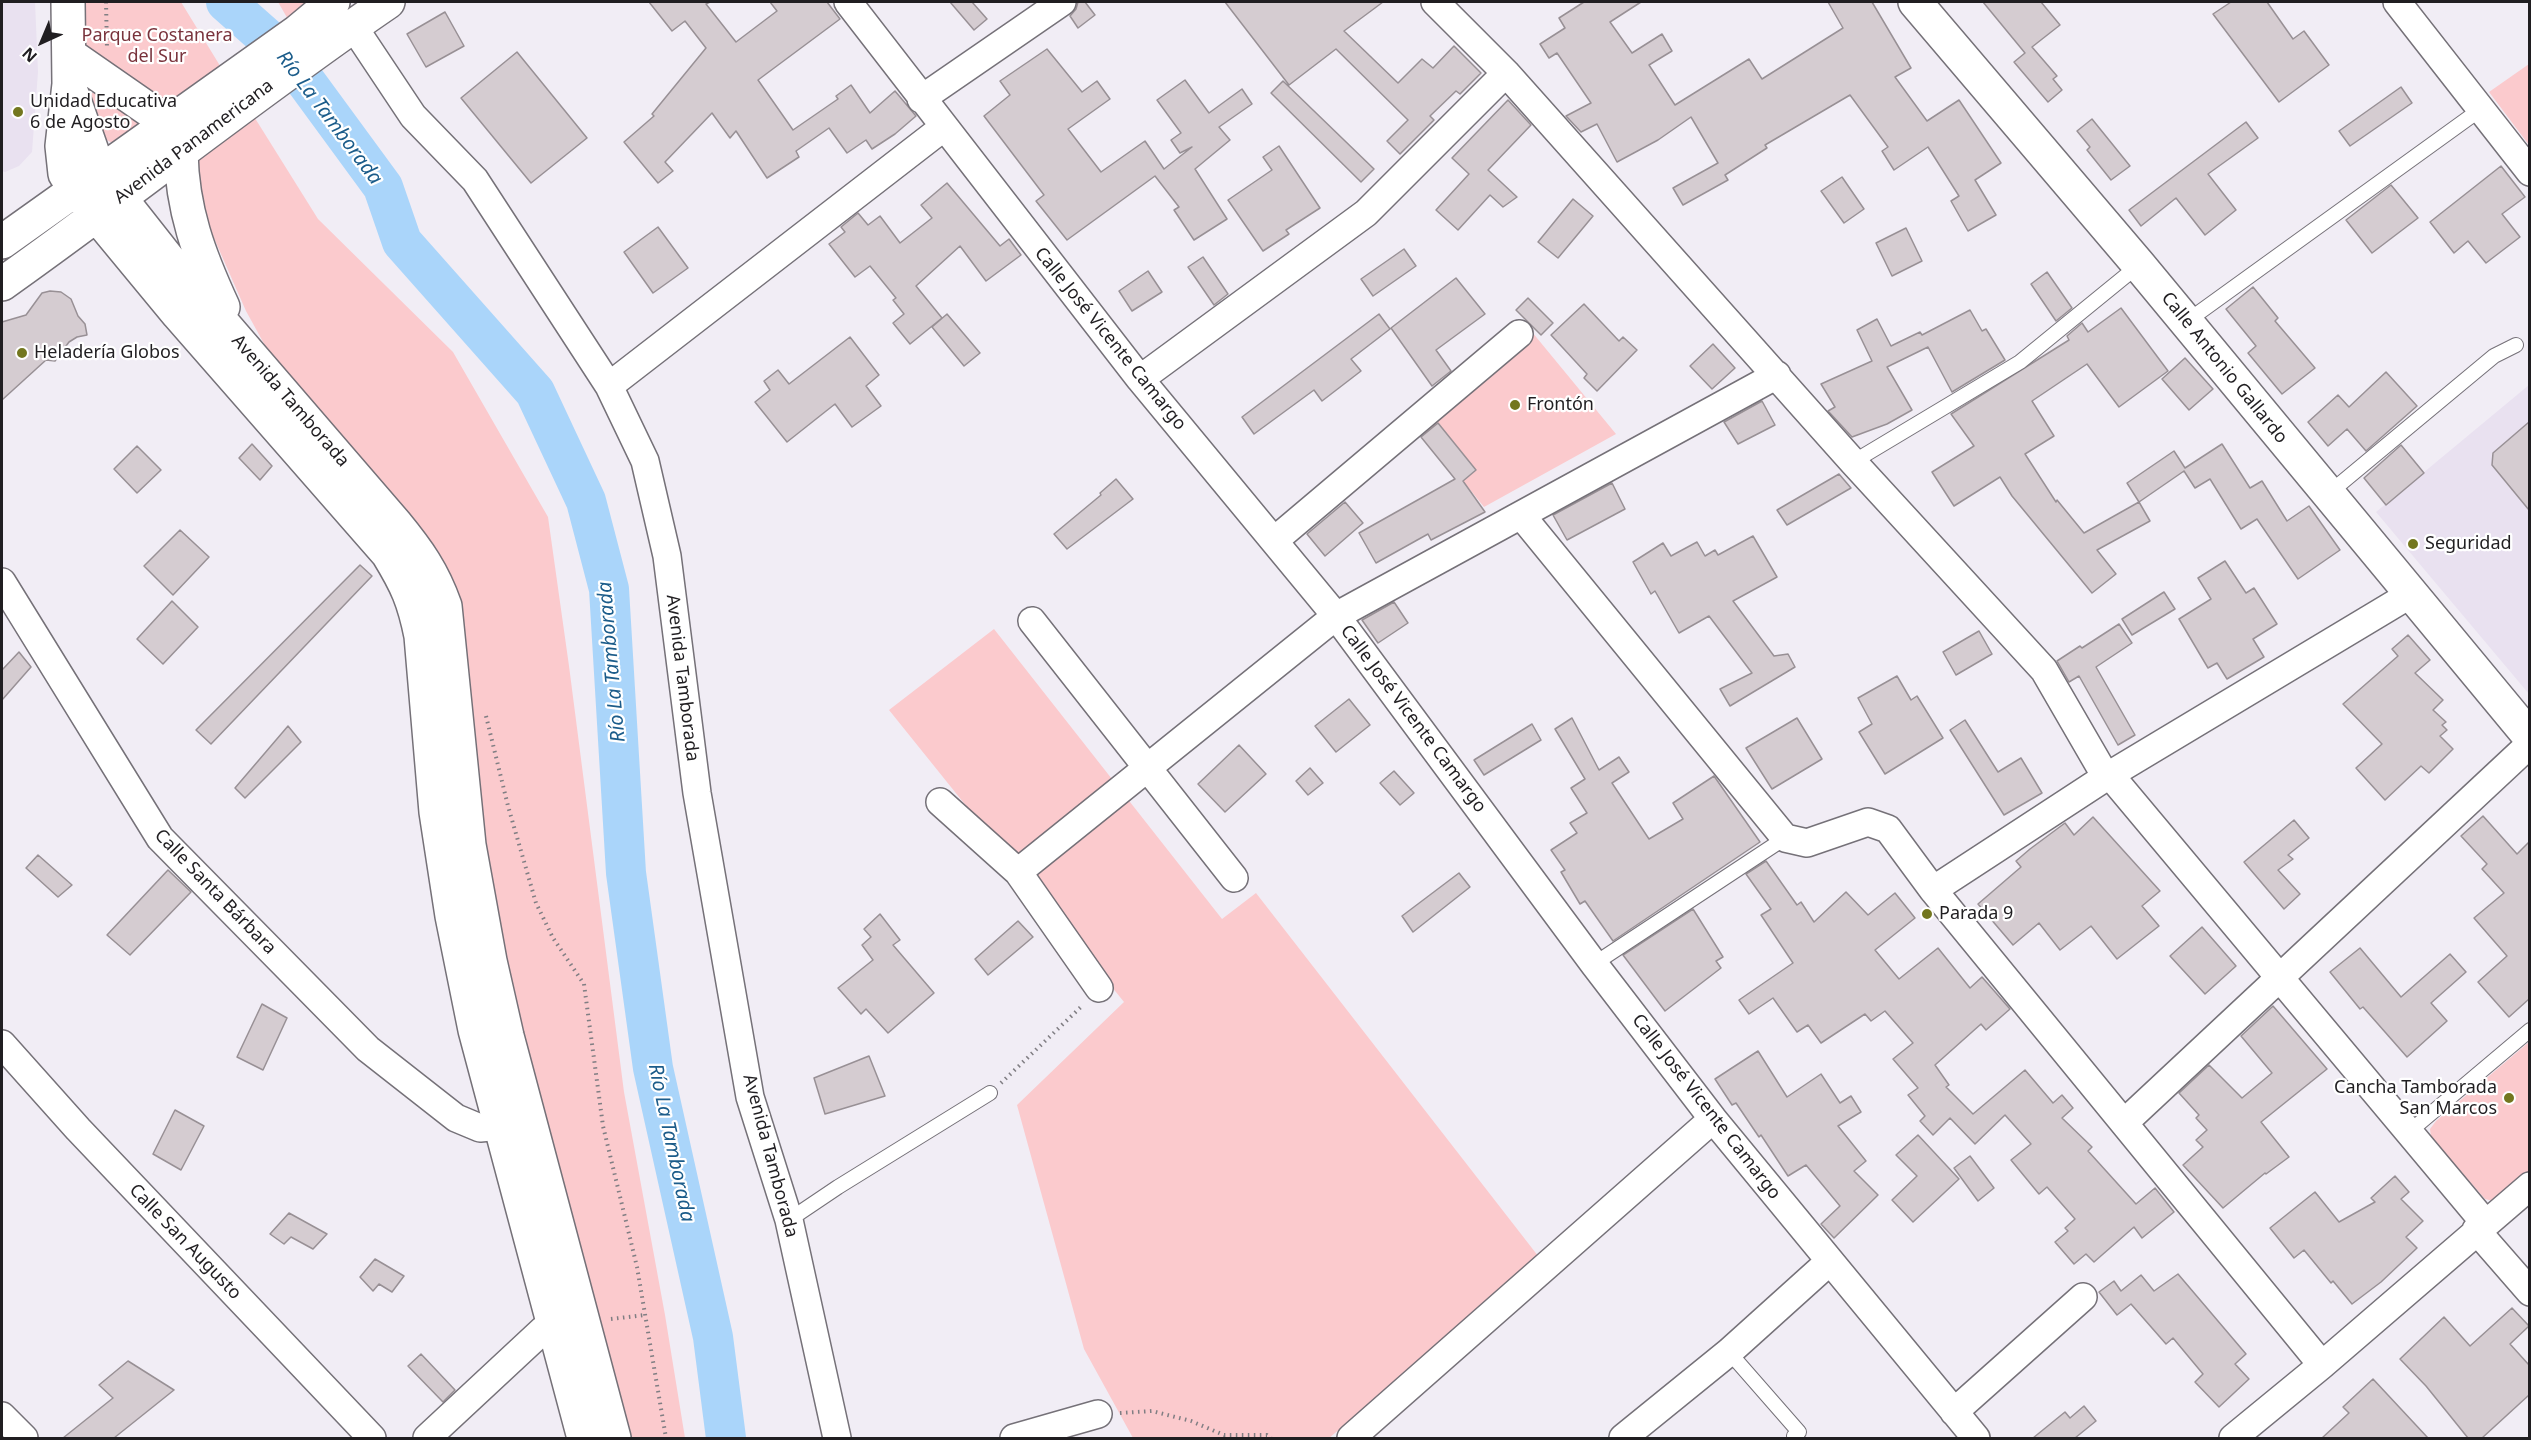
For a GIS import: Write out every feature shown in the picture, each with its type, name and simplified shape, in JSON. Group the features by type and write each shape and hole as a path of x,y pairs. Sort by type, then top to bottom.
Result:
{"main road":[{"name":"Avenida Tamborada","path":"68,2 70,69 89,144 89,180 178,314 388,554 407,585 416,608 421,636 436,812 452,916 475,1030 544,1285 568,1322 614,1438"},
{"name":"Avenida Panamericana","path":"2,285 108,207 175,138 304,43 341,10 388,2"},
{"name":"Calle Antonio Gallardo","path":"1915,2 2139,265 2529,737"},
{"path":"70,69 175,138 184,202 194,238 238,341"},
{"name":"Avenida Panamericana","path":"5,231 89,180 175,138"},
{"name":"Avenida Tamborada","path":"108,207 176,269 395,523 420,554 436,579 445,606 469,845 490,961 568,1322 584,1438"}],"street":[{"name":"Calle José Vicente Camargo","path":"848,2 1140,379 1336,616 1594,964 1713,1119 1976,1438"},
{"path":"921,99 1062,2"},
{"path":"1435,2 1506,74 1853,462 2044,670 2108,776 2409,1132 2529,1292"},
{"path":"2397,2 2529,172"},
{"name":"Avenida Tamborada","path":"341,10 412,116 475,180 609,386 645,461 667,556 697,794 750,1097 789,1220 837,1438"},
{"path":"1140,379 1366,213 1506,74"},
{"path":"609,386 944,127"},
{"path":"1275,540 1520,334"},
{"path":"1018,872 1148,770 1336,616 1777,375"},
{"path":"1521,515 1785,838 1807,843 1868,822 1888,829 1933,890 2322,1365"},
{"name":"Calle Santa Bárbara","path":"2,582 159,838 368,1048 456,1118 480,1128 501,1126"},
{"path":"1933,890 2108,776 2411,594"},
{"path":"1032,621 1234,878"},
{"path":"2124,1124 2529,744"},
{"path":"940,801 1018,872 1100,988"},
{"name":"Calle San Augusto","path":"2,1044 86,1138 372,1438"},
{"path":"1351,1438 1713,1119"},
{"path":"2233,1438 2322,1365 2529,1185"},
{"path":"1623,1438 1729,1352 1830,1261"},
{"path":"1954,1412 2083,1297"},
{"path":"427,1438 543,1330 568,1322"},
{"path":"1014,1438 1098,1414"},
{"path":"2,1416 24,1438"}],"lane":[{"path":"2186,322 2481,110"},
{"path":"1853,462 2020,363 2139,265"},
{"path":"2328,494 2494,356 2516,345"},
{"path":"1594,964 1785,838"},
{"path":"2409,1132 2529,1030"},
{"path":"789,1220 838,1187 990,1094"},
{"path":"1729,1352 1799,1432 1794,1436 1796,1438"}],"path":[{"path":"106,2 107,54"},
{"path":"484,707 508,806 536,903 553,938 584,984 603,1126 637,1266 666,1438"},
{"path":"990,1094 1100,988"},
{"path":"1098,1414 1152,1411 1191,1421 1224,1435 1267,1435 1271,1438"}],"shaded area":[{"name":"Unidad Educativa 6 de Agosto","path":"2,2 35,2 38,72 32,152 19,166 5,172 2,171"},
{"path":"2529,385 2529,694 2376,512"}],"green space":[{"name":"Parque Costanera del Sur","path":"84,2 181,2 222,69 167,108 89,51 86,45"},
{"name":"Parque Costanera del Sur","path":"278,2 308,2 289,21"},
{"path":"2529,64 2529,145 2489,92"},
{"path":"90,93 95,93 143,123 114,144 103,138 86,97"},
{"path":"253,115 318,219 453,352 548,517 624,1092 685,1438 627,1438 506,979 484,849 467,712 246,311 210,229 198,181 198,153"},
{"name":"Frontón","path":"1532,332 1616,434 1484,507 1416,423"},
{"path":"994,629 1222,919 1256,893 1542,1261 1329,1438 1133,1438 1084,1349 1017,1105 1124,1002 889,710"},
{"path":"2529,1042 2529,1174 2493,1201 2485,1199 2431,1137 2430,1129 2436,1121"}],"building":[{"path":"649,2 710,2 706,4 736,42 777,11 770,2 827,2 840,19 758,80 793,130 838,99 836,96 851,85 870,113 895,91 916,116 895,134 872,149 866,140 847,153 829,128 796,151 799,157 767,178 736,131 730,138 712,113 665,162 673,171 658,183 624,142 654,116 652,114 706,48 685,21 672,31"},
{"path":"950,2 972,2 987,19 974,30"},
{"path":"1078,2 1085,2 1095,15 1078,28 1070,16"},
{"path":"1225,2 1383,2 1344,31 1398,83 1422,59 1433,68 1454,46 1481,73 1460,94 1456,91 1430,116 1434,120 1400,154 1387,141 1408,120 1336,49 1289,85"},
{"path":"1584,2 1641,2 1610,22 1632,53 1662,34 1672,51 1649,65 1675,105 1749,59 1762,79 1843,28 1828,2 1872,2 1911,68 1895,77 1927,121 1959,100 2001,163 1975,180 1996,215 1968,231 1951,201 1959,196 1928,147 1894,170 1882,151 1888,147 1850,95 1765,145 1767,148 1725,175 1728,180 1683,205 1673,188 1718,163 1691,117 1658,140 1617,162 1597,124 1581,132 1566,116 1591,103 1557,53 1549,58 1540,44 1565,28 1559,18"},
{"path":"1983,2 2041,2 2060,25 2032,47 2057,76 2053,79 2062,90 2048,102 2014,62 2025,53"},
{"path":"2231,2 2267,2 2293,39 2304,31 2329,65 2279,102 2213,14"},
{"path":"445,12 464,46 426,67 407,34"},
{"path":"1047,49 1082,92 1097,81 1110,99 1068,129 1101,172 1145,141 1164,169 1192,147 1180,153 1171,140 1181,133 1157,100 1185,80 1209,113 1242,89 1252,104 1219,127 1230,140 1195,169 1227,219 1194,240 1174,210 1179,207 1155,176 1067,240 1036,201 1044,195 984,116 1010,95 1000,81"},
{"path":"517,52 587,138 531,183 461,98"},
{"path":"1283,81 1374,169 1361,182 1271,93"},
{"path":"2401,87 2412,103 2350,146 2339,131"},
{"path":"1508,100 1531,125 1488,170 1517,197 1503,207 1490,195 1458,230 1436,210 1469,174 1452,158"},
{"path":"2092,119 2130,166 2111,180 2087,150 2090,147 2077,131"},
{"path":"2246,122 2258,138 2208,174 2236,210 2205,235 2176,198 2141,226 2129,210"},
{"path":"1279,146 1320,208 1286,230 1289,234 1263,251 1228,200 1272,170 1263,157"},
{"path":"2501,166 2525,197 2502,214 2520,237 2486,263 2468,241 2454,253 2430,222"},
{"path":"1842,177 1864,209 1844,223 1821,191"},
{"path":"947,183 1000,246 1009,239 1021,255 986,281 960,246 916,286 942,318 910,344 893,323 904,314 893,300 896,298 870,266 855,277 829,244 845,232 841,227 858,213 868,225 880,216 900,243 932,218 921,205"},
{"path":"2391,185 2418,218 2372,253 2346,220"},
{"path":"1573,199 1593,216 1558,258 1538,242"},
{"path":"658,227 688,268 653,293 624,252"},
{"path":"1906,228 1922,261 1892,276 1876,243"},
{"path":"1404,249 1416,266 1373,296 1361,279"},
{"path":"1203,257 1228,294 1214,305 1188,267"},
{"path":"1148,271 1162,292 1132,311 1119,291"},
{"path":"2047,272 2072,308 2056,321 2031,284"},
{"path":"1456,278 1485,314 1436,350 1451,371 1432,386 1391,328"},
{"path":"2253,287 2278,318 2275,321 2315,368 2282,394 2248,353 2256,346 2226,309"},
{"path":"61,292 71,299 78,316 85,324 87,335 69,342 55,361 46,360 2,400 2,322 26,315 42,293"},
{"path":"1528,298 1553,323 1541,335 1516,310"},
{"path":"1584,304 1619,341 1623,337 1637,350 1597,391 1584,378 1587,374 1551,335"},
{"path":"2121,308 2168,371 2119,407 2087,364 2032,401 2054,436 2025,454 2056,502 2057,500 2084,533 2139,502 2150,521 2097,550 2116,574 2092,593 2012,496 2000,477 1954,506 1932,472 1974,446 1951,414 2069,340 2067,336 2082,323 2088,332"},
{"path":"1970,310 1982,331 1986,329 2005,360 1952,392 1928,347 1887,367 1912,410 1887,424 1852,437 1828,411 1835,407 1821,384 1872,361 1857,330 1877,319 1891,346 1920,332 1922,335"},
{"path":"947,314 980,353 964,366 932,327"},
{"path":"1379,314 1390,329 1351,359 1361,371 1322,401 1314,390 1254,434 1242,417"},
{"path":"850,337 879,375 866,386 881,406 852,427 835,404 787,442 755,402 770,390 764,381 778,370 789,384"},
{"path":"1713,344 1735,368 1712,389 1690,366"},
{"path":"2185,358 2213,389 2189,410 2162,379"},
{"path":"2386,372 2417,406 2366,451 2347,429 2328,446 2308,422 2338,395 2349,407"},
{"path":"1762,401 1775,425 1738,444 1724,422"},
{"path":"2529,422 2529,510 2492,465 2493,453"},
{"path":"1438,423 1476,470 1463,481 1485,512 1431,540 1428,534 1376,563 1359,533 1455,479 1421,437"},
{"path":"252,444 272,466 260,480 239,458"},
{"path":"2222,444 2250,488 2262,481 2287,521 2309,506 2340,550 2298,579 2257,519 2241,529 2210,479 2195,488 2184,471 2139,502 2127,483 2174,451 2185,468"},
{"path":"2401,445 2424,473 2386,505 2364,478"},
{"path":"137,446 161,470 137,493 114,469"},
{"path":"1839,474 1851,488 1787,525 1777,510"},
{"path":"1116,479 1133,499 1067,549 1054,534 1101,495 1100,493"},
{"path":"1612,483 1625,509 1567,540 1553,515"},
{"path":"1345,502 1363,523 1325,556 1307,534"},
{"path":"180,530 209,557 173,595 144,566"},
{"path":"1753,536 1777,577 1733,601 1774,656 1788,654 1795,667 1730,706 1720,689 1752,673 1709,616 1679,633 1655,591 1651,594 1633,562 1663,543 1671,556 1697,542 1705,556 1715,550 1718,555"},
{"path":"2225,561 2246,593 2254,588 2277,624 2253,639 2264,657 2227,679 2217,663 2208,668 2179,619 2211,599 2198,578"},
{"path":"360,565 372,576 211,744 196,730"},
{"path":"2164,592 2175,609 2132,635 2122,619"},
{"path":"172,601 198,627 163,664 137,639"},
{"path":"1394,602 1408,623 1378,643 1362,620"},
{"path":"2119,624 2132,643 2096,667 2135,735 2118,745 2079,676 2069,682 2057,661"},
{"path":"1979,631 1992,654 1956,675 1943,652"},
{"path":"2408,635 2430,660 2415,673 2443,700 2433,710 2446,722 2442,725 2447,730 2440,736 2453,749 2429,773 2421,766 2385,800 2356,768 2382,744 2343,704 2398,656 2392,649"},
{"path":"19,652 31,667 2,700 2,670"},
{"path":"1897,676 1911,700 1917,696 1943,738 1885,774 1859,732 1872,724 1858,698"},
{"path":"1349,699 1370,725 1336,752 1315,726"},
{"path":"1572,718 1599,770 1619,757 1629,772 1612,783 1649,839 1683,819 1673,803 1714,776 1760,842 1613,941 1585,901 1580,904 1561,872 1565,870 1551,850 1577,833 1570,823 1587,813 1571,788 1585,779 1555,729"},
{"path":"1797,718 1822,759 1772,789 1746,748"},
{"path":"1965,720 1998,772 2021,758 2042,793 2004,815 1950,730"},
{"path":"1532,724 1541,740 1484,775 1474,760"},
{"path":"288,726 301,742 245,798 235,788"},
{"path":"1239,745 1266,774 1225,812 1198,784"},
{"path":"1310,768 1323,783 1308,795 1296,781"},
{"path":"1394,771 1414,793 1400,805 1380,783"},
{"path":"2483,816 2517,854 2529,842 2529,999 2509,1017 2478,982 2507,956 2474,918 2504,893 2482,869 2487,864 2461,836"},
{"path":"2093,817 2160,891 2142,906 2159,926 2117,959 2091,926 2060,950 2039,923 2013,945 1978,904 2021,867 2016,861 2030,849 2065,823 2074,835"},
{"path":"2294,820 2309,838 2288,855 2293,859 2278,870 2300,894 2284,909 2244,862"},
{"path":"38,855 72,885 58,897 26,868"},
{"path":"1766,861 1797,905 1801,902 1814,922 1846,892 1868,915 1895,893 1915,918 1875,950 1899,979 1938,948 1970,988 1982,977 2010,1009 1986,1030 1981,1024 1935,1065 1949,1085 1946,1087 1973,1114 2025,1070 2053,1103 2062,1095 2073,1108 2062,1118 2092,1147 2088,1151 2136,1204 2155,1188 2174,1212 2142,1238 2134,1227 2094,1262 2086,1254 2074,1264 2055,1242 2068,1231 2065,1228 2075,1219 2047,1187 2039,1194 2011,1160 2031,1144 2005,1115 1975,1144 1950,1118 1933,1135 1920,1121 1925,1116 1908,1095 1918,1088 1893,1059 1913,1043 1885,1011 1871,1021 1865,1014 1821,1043 1808,1025 1797,1032 1773,998 1749,1014 1739,1000 1793,963 1761,915 1771,909 1746,874"},
{"path":"168,870 191,892 130,955 107,935"},
{"path":"1459,873 1470,887 1413,932 1402,916"},
{"path":"1693,909 1723,957 1716,961 1721,968 1665,1011 1623,955"},
{"path":"880,914 900,940 893,945 934,993 888,1033 866,1009 861,1014 838,988 873,960 862,945 871,937 864,929"},
{"path":"1018,921 1033,937 988,975 975,959"},
{"path":"2202,927 2236,966 2205,994 2170,956"},
{"path":"2360,948 2401,997 2450,954 2466,972 2431,1003 2447,1021 2407,1057 2363,1007 2360,1009 2330,972"},
{"path":"262,1004 287,1018 263,1070 237,1057"},
{"path":"2273,1006 2327,1069 2261,1122 2289,1157 2265,1173 2223,1208 2183,1165 2203,1147 2196,1140 2207,1130 2196,1118 2199,1115 2179,1093 2209,1065 2242,1098 2272,1073 2241,1036"},
{"path":"1758,1051 1787,1097 1821,1074 1840,1103 1851,1096 1861,1112 1838,1126 1866,1161 1854,1171 1878,1195 1834,1238 1821,1224 1840,1206 1806,1165 1788,1176 1761,1135 1759,1137 1736,1103 1732,1105 1715,1079"},
{"path":"869,1056 885,1096 825,1114 814,1078"},
{"path":"175,1110 204,1126 181,1170 153,1154"},
{"path":"1918,1135 1959,1179 1913,1222 1892,1200 1917,1176 1896,1155"},
{"path":"1970,1156 1994,1188 1978,1201 1954,1168"},
{"path":"2395,1176 2409,1192 2401,1199 2423,1221 2406,1237 2417,1248 2381,1282 2352,1304 2304,1250 2294,1258 2270,1228 2315,1192 2339,1222 2375,1202 2371,1198"},
{"path":"289,1213 327,1234 313,1249 291,1237 284,1244 270,1234"},
{"path":"375,1259 404,1276 392,1292 379,1284 373,1291 360,1277"},
{"path":"2178,1274 2246,1354 2235,1364 2249,1379 2219,1407 2195,1382 2203,1374 2173,1338 2166,1344 2131,1304 2117,1315 2099,1292 2114,1281 2121,1291 2141,1275 2154,1291"},
{"path":"2512,1308 2529,1326 2510,1344 2529,1365 2529,1395 2482,1438 2468,1438 2426,1386 2400,1359 2444,1317 2470,1346"},
{"path":"421,1354 455,1390 443,1402 408,1366"},
{"path":"128,1361 174,1390 114,1438 63,1438 113,1398 99,1385"},
{"path":"2373,1379 2428,1438 2322,1438 2349,1413 2343,1407"},
{"path":"2084,1406 2096,1421 2075,1438 2033,1438 2065,1412 2070,1418"}],"waterway":[{"name":"Río La Tamborada","path":"226,2 287,56 383,187 402,242 535,392 586,501 609,589 626,873 653,1068 713,1337 726,1438"}],"place":[{"name":"Unidad Educativa 6 de Agosto","path":"18,112"},
{"name":"Heladería Globos","path":"22,353"},
{"name":"Frontón","path":"1515,405"},
{"name":"Seguridad","path":"2413,544"},
{"name":"Parada 9","path":"1927,914"},
{"name":"Cancha Tamborada San Marcos","path":"2509,1098"}]}
